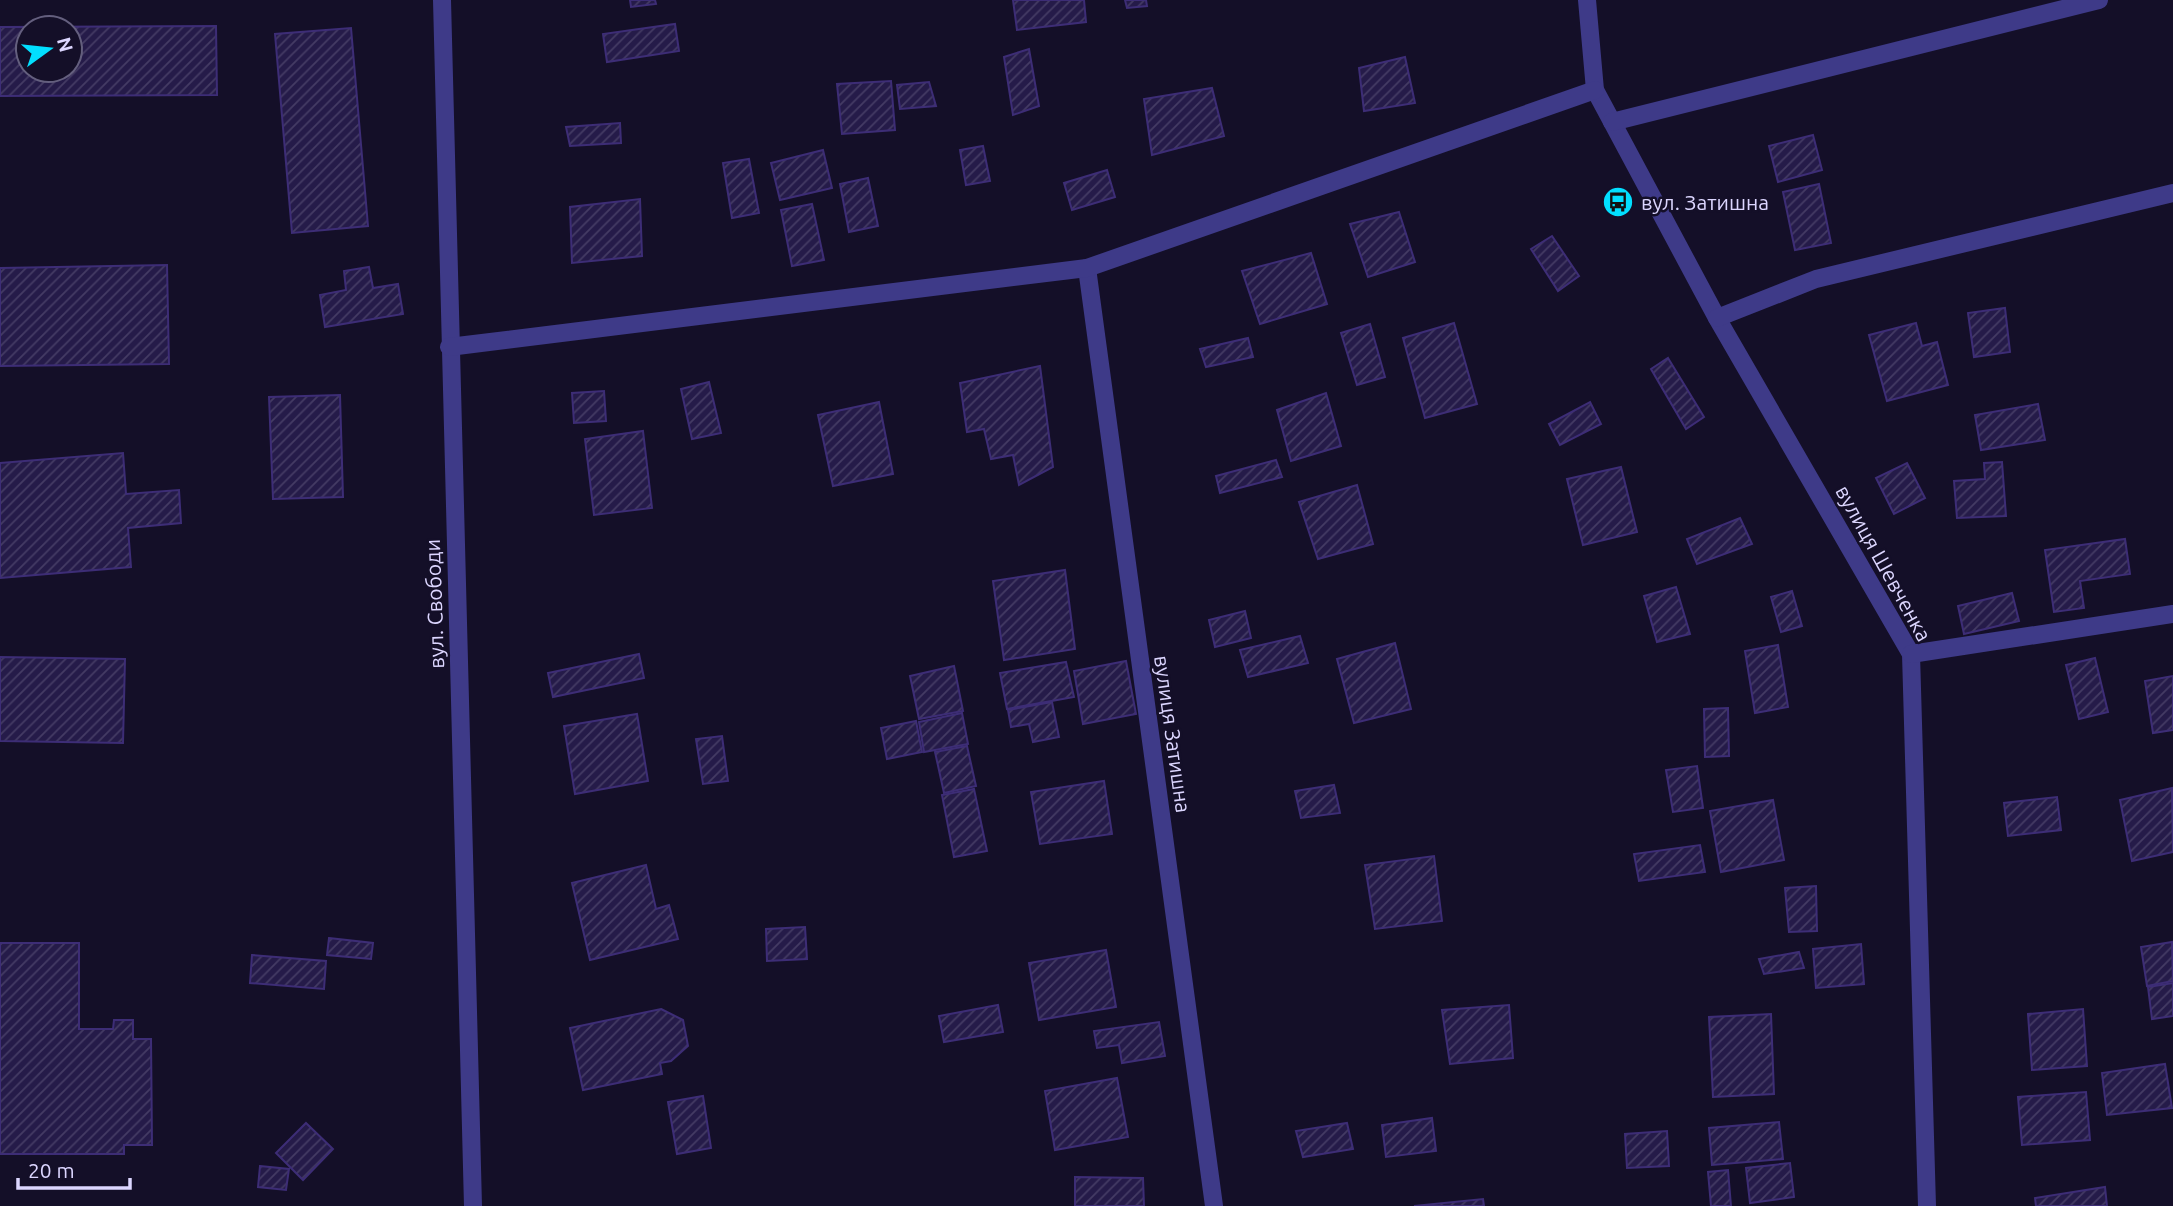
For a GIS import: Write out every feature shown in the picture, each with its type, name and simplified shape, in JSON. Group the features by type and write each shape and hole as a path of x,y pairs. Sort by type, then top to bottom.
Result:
{"street":[{"name":"вул. Свободи","path":"442,0 473,1206"},
{"name":"вулиця Шевченка","path":"1587,0 1595,90 1717,318 1911,654 1927,1206"},
{"path":"1612,122 2099,0"},
{"path":"449,347 1087,268 1595,90"},
{"path":"1717,318 1816,279 2173,193"},
{"name":"вулиця Затишна","path":"1087,268 1214,1206"},
{"path":"1911,654 2173,614"}],"building":[{"path":"630,0 655,0 656,4 631,7"},
{"path":"1013,0 1084,0 1086,22 1017,30"},
{"path":"1125,0 1146,0 1147,6 1127,8"},
{"path":"675,24 679,51 607,62 603,34"},
{"path":"216,26 217,95 0,96 0,27 14,27 14,84 84,84 84,27"},
{"path":"351,28 368,226 292,233 275,34"},
{"path":"1029,49 1039,106 1013,115 1004,57"},
{"path":"1405,57 1415,103 1364,111 1359,68"},
{"path":"891,81 895,130 842,134 837,84"},
{"path":"929,82 936,106 900,109 897,85"},
{"path":"1212,88 1224,136 1152,155 1144,99"},
{"path":"620,123 621,143 570,146 566,127"},
{"path":"1813,135 1822,170 1778,182 1769,146"},
{"path":"983,146 990,181 966,185 960,150"},
{"path":"823,150 832,188 780,200 771,163"},
{"path":"749,159 759,213 732,218 723,163"},
{"path":"1107,170 1115,197 1072,210 1064,183"},
{"path":"868,178 878,226 849,232 840,184"},
{"path":"1819,184 1831,243 1795,250 1783,192"},
{"path":"640,199 642,256 572,263 570,207"},
{"path":"812,204 824,260 792,266 781,210"},
{"path":"1399,212 1415,262 1368,277 1350,224"},
{"path":"1552,236 1579,276 1558,291 1531,249"},
{"path":"1311,253 1327,304 1260,324 1242,271"},
{"path":"167,265 169,364 0,366 0,268"},
{"path":"369,267 373,288 398,284 403,314 325,327 320,295 346,290 344,271"},
{"path":"2005,308 2010,352 1974,357 1968,313"},
{"path":"1454,323 1477,404 1425,418 1403,338"},
{"path":"1916,323 1922,346 1937,342 1948,385 1887,401 1869,335"},
{"path":"1370,324 1385,377 1357,385 1341,333"},
{"path":"1248,338 1253,357 1206,367 1200,349"},
{"path":"1668,358 1704,417 1686,429 1651,369"},
{"path":"1040,366 1053,467 1019,485 1013,455 991,459 984,429 967,432 960,383"},
{"path":"709,382 721,433 692,439 681,389"},
{"path":"604,391 606,421 574,423 572,393"},
{"path":"1326,393 1341,446 1291,461 1277,410"},
{"path":"340,395 343,497 273,499 269,397"},
{"path":"879,402 893,474 833,486 818,415"},
{"path":"1590,402 1601,424 1560,445 1549,424"},
{"path":"2038,404 2045,440 1981,450 1975,415"},
{"path":"643,431 652,508 594,515 585,439"},
{"path":"123,453 126,494 179,490 181,523 128,528 131,567 0,578 0,463"},
{"path":"1276,460 1282,477 1220,493 1216,476"},
{"path":"2002,462 2006,516 1957,518 1954,481 1985,479 1984,463"},
{"path":"1907,463 1925,498 1894,514 1876,478"},
{"path":"1621,467 1637,532 1583,545 1567,479"},
{"path":"1357,485 1373,544 1318,559 1299,502"},
{"path":"1740,518 1752,544 1697,564 1687,539"},
{"path":"2125,539 2130,574 2080,581 2084,608 2054,612 2045,550"},
{"path":"1065,570 1075,649 1004,660 993,581"},
{"path":"1676,587 1690,634 1657,642 1644,596"},
{"path":"1792,591 1802,626 1781,632 1771,597"},
{"path":"2012,593 2019,621 1964,634 1958,606"},
{"path":"1245,611 1251,638 1215,647 1209,620"},
{"path":"1300,636 1308,663 1248,677 1240,650"},
{"path":"1395,643 1411,709 1354,723 1337,659"},
{"path":"1778,645 1788,707 1755,713 1745,651"},
{"path":"639,654 644,678 553,697 548,673"},
{"path":"0,657 125,659 123,743 0,741"},
{"path":"2095,658 2108,712 2079,719 2066,665"},
{"path":"1126,661 1136,714 1083,724 1074,671"},
{"path":"1066,662 1074,697 1007,709 1000,673"},
{"path":"954,666 963,711 919,719 910,676"},
{"path":"2173,676 2173,730 2153,733 2145,681"},
{"path":"1052,702 1059,737 1033,742 1029,724 1011,727 1008,710"},
{"path":"1728,708 1729,756 1705,757 1704,709"},
{"path":"962,713 968,744 924,752 919,722"},
{"path":"637,714 648,781 575,794 564,726"},
{"path":"916,721 922,752 887,759 881,728"},
{"path":"722,736 728,781 703,784 696,739"},
{"path":"967,746 976,786 944,793 935,752"},
{"path":"1697,766 1703,808 1673,812 1666,770"},
{"path":"1104,781 1112,834 1040,844 1031,792"},
{"path":"1334,785 1340,813 1301,818 1295,791"},
{"path":"2172,788 2173,852 2132,861 2120,800"},
{"path":"974,789 987,851 954,857 942,795"},
{"path":"2057,797 2061,830 2008,836 2004,803"},
{"path":"1773,800 1784,860 1721,872 1710,811"},
{"path":"1700,845 1705,872 1639,881 1634,854"},
{"path":"1434,856 1442,921 1375,929 1365,865"},
{"path":"646,865 656,909 669,905 678,939 590,960 572,883"},
{"path":"1816,886 1817,931 1789,932 1785,888"},
{"path":"805,927 807,959 767,961 766,929"},
{"path":"329,938 373,943 371,959 327,955"},
{"path":"2172,942 2173,981 2147,986 2141,947"},
{"path":"0,943 79,943 79,1029 113,1029 114,1020 133,1020 133,1039 151,1039 152,1145 124,1145 124,1154 0,1154"},
{"path":"1861,944 1864,984 1816,988 1813,949"},
{"path":"1106,950 1116,1007 1039,1020 1029,963"},
{"path":"1799,952 1804,968 1764,974 1759,959"},
{"path":"252,955 326,961 324,989 250,983"},
{"path":"2173,983 2173,1016 2152,1019 2148,987"},
{"path":"998,1005 1003,1032 944,1042 939,1016"},
{"path":"1509,1005 1513,1058 1450,1064 1442,1010"},
{"path":"661,1009 683,1020 688,1046 671,1061 660,1063 662,1074 583,1090 570,1028"},
{"path":"2083,1009 2087,1066 2032,1070 2028,1014"},
{"path":"1771,1014 1774,1094 1713,1097 1709,1017"},
{"path":"1159,1022 1165,1056 1122,1063 1119,1045 1097,1048 1094,1031"},
{"path":"2165,1064 2172,1108 2107,1115 2102,1073"},
{"path":"1117,1078 1128,1137 1055,1150 1045,1091"},
{"path":"2086,1092 2090,1140 2022,1145 2018,1097"},
{"path":"703,1096 711,1148 677,1154 668,1102"},
{"path":"1432,1118 1436,1151 1386,1157 1382,1125"},
{"path":"1779,1122 1783,1159 1712,1165 1709,1128"},
{"path":"306,1123 333,1149 303,1180 276,1153"},
{"path":"1347,1123 1353,1149 1303,1157 1296,1131"},
{"path":"1667,1131 1669,1166 1627,1168 1625,1134"},
{"path":"1790,1163 1794,1197 1750,1203 1746,1168"},
{"path":"260,1166 289,1169 286,1190 258,1187"},
{"path":"1728,1170 1731,1206 1711,1206 1708,1172"},
{"path":"1075,1177 1143,1178 1144,1206 1075,1206"},
{"path":"2105,1187 2107,1206 2036,1206 2035,1198"},
{"path":"1483,1199 1484,1206 1414,1206"}],"place":[{"name":"вул. Затишна","path":"1618,202"}]}
